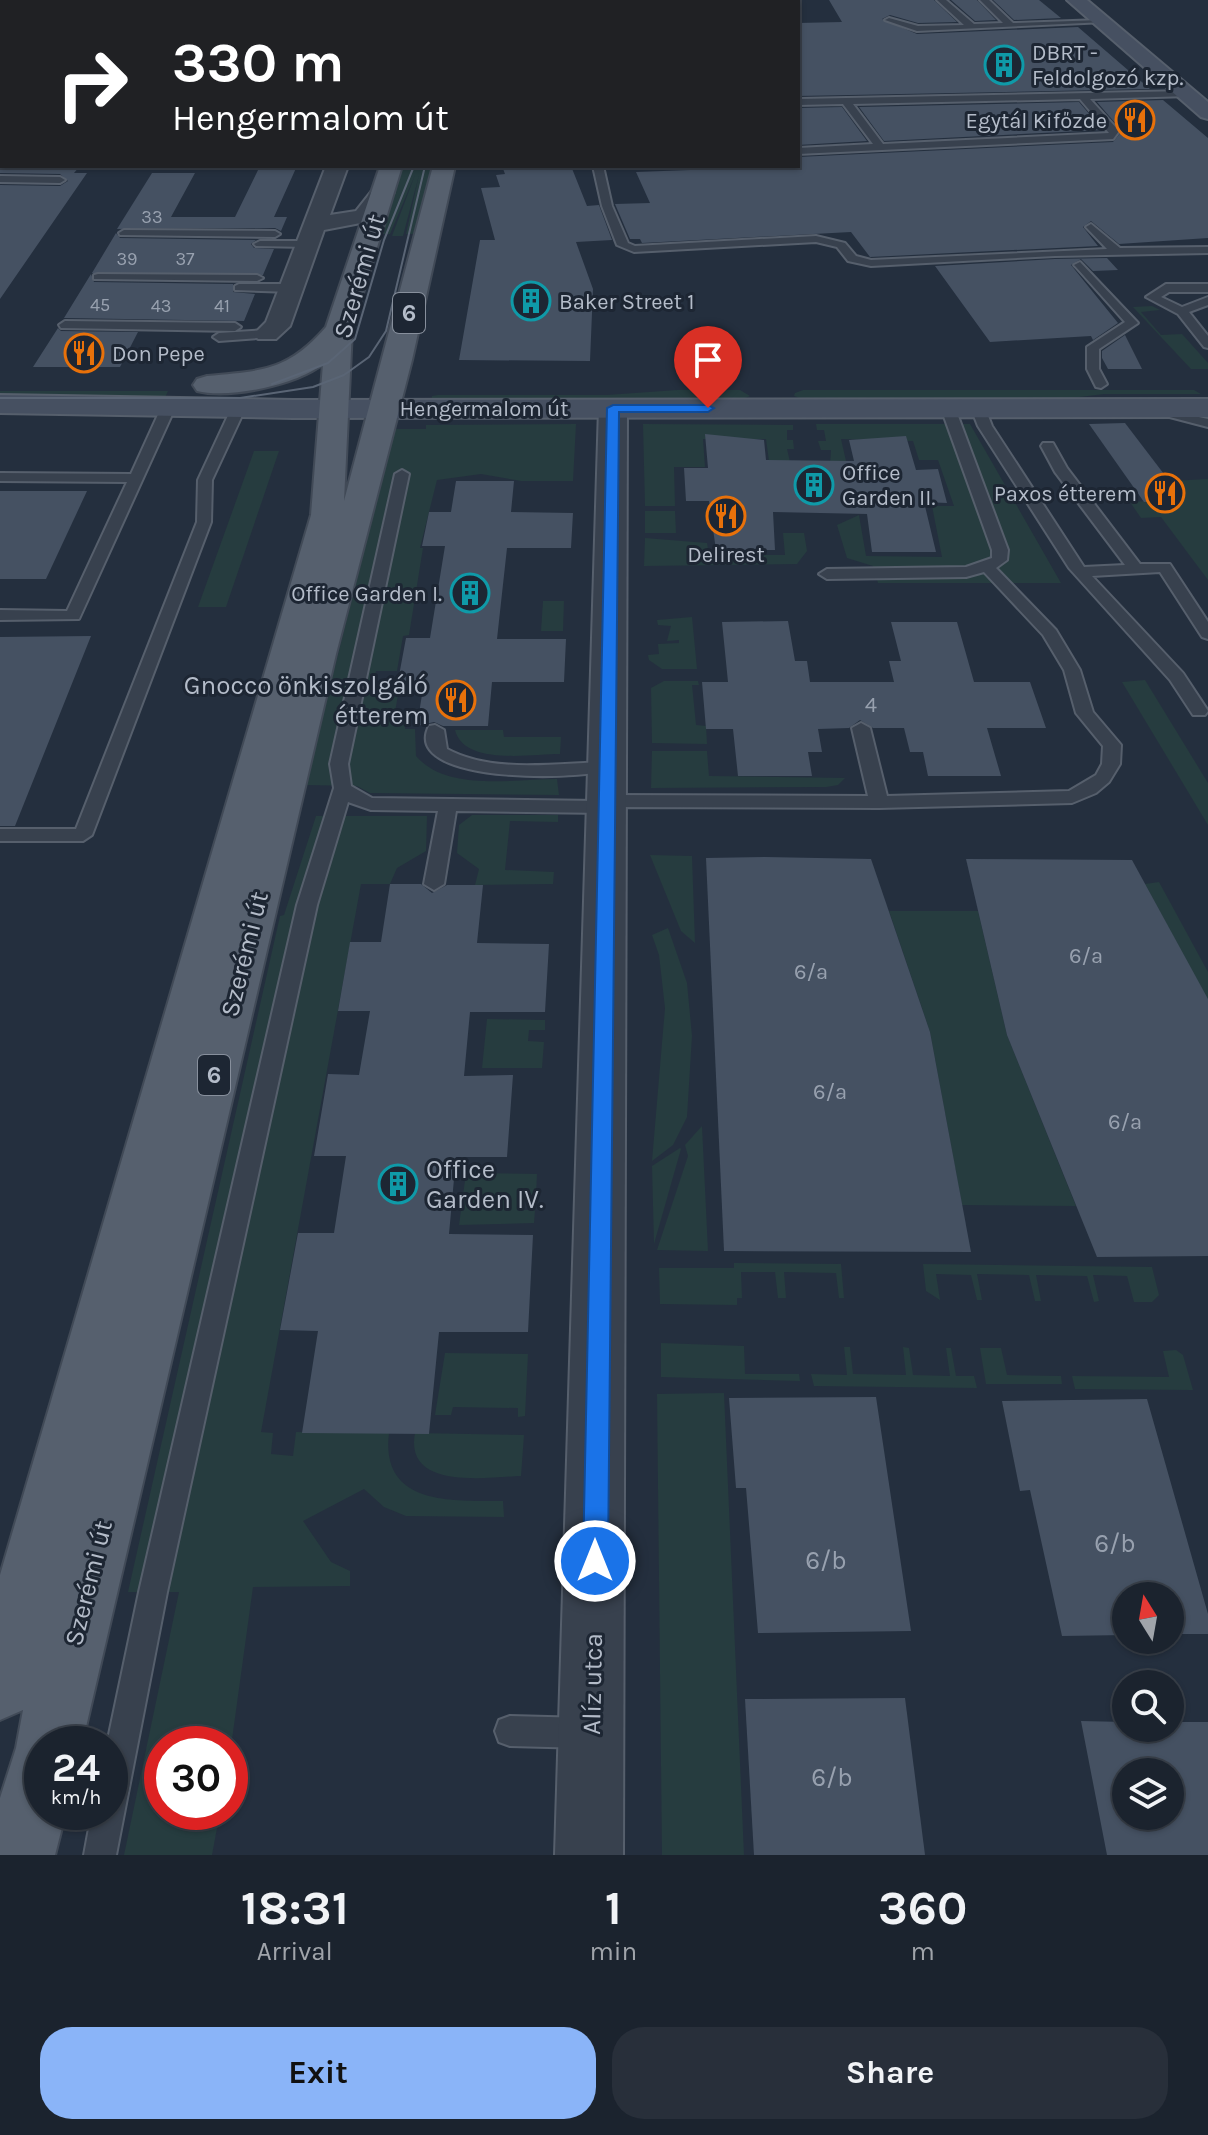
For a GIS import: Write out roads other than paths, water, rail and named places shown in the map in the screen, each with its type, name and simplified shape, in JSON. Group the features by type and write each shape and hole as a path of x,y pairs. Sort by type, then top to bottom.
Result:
{"main road":[{"path":"1076,0 1208,113"},
{"path":"1098,0 1208,92"},
{"path":"1186,94 1208,92"},
{"name":"Szerémi út","path":"0,1687 327,515 339,329 390,168"},
{"name":"Szerémi út","path":"52,1726 318,654 388,397 444,168"},
{"path":"207,385 273,376 294,369 312,359 339,329"},
{"name":"Hengermalom út","path":"388,397 634,388 769,396 1101,384 1208,384"},
{"name":"Hengermalom út","path":"0,386 207,385 334,397 634,388 948,408 1208,408"},
{"name":"Hengermalom út","path":"0,404 238,409 334,397"},
{"path":"20,1855 26,1830"}],"street":[{"name":"Szerémi út","path":"267,334 277,326 336,168"},
{"path":"311,234 363,216 383,192"},
{"path":"311,234 354,228 362,231 368,240"},
{"name":"Alíz utca","path":"589,1855 607,792 634,388"}],"lane":[{"path":"941,0 972,27"},
{"path":"984,0 1010,25"},
{"path":"1042,16 1051,23"},
{"path":"889,20 917,29 1101,22"},
{"path":"800,102 1186,94"},
{"path":"800,151 1113,136 1114,131 1084,98"},
{"path":"846,101 880,147"},
{"path":"598,168 607,206 623,245 634,249 816,239 841,245 852,259 871,263 1208,250"},
{"path":"0,179 60,180"},
{"path":"1091,227 1118,253"},
{"path":"124,233 275,234"},
{"path":"207,234 206,240 214,243 311,234"},
{"path":"1080,265 1132,323 1093,347 1093,369 1101,384"},
{"path":"98,277 257,278"},
{"path":"185,277 185,285 194,289 291,288"},
{"path":"1208,288 1166,288 1152,297 1182,311 1208,344"},
{"path":"1182,311 1208,301"},
{"path":"65,325 235,327"},
{"path":"160,326 160,332 183,337 267,334"},
{"path":"0,615 73,616 168,408"},
{"path":"827,574 915,575 987,567 999,560 1000,550 948,408"},
{"path":"978,408 985,426 1080,572 1177,677 1205,715"},
{"path":"1143,408 1208,423"},
{"path":"0,835 83,835 204,522 205,480 238,409"},
{"path":"1048,446 1060,469 1135,568"},
{"path":"402,474 337,781 342,790 357,800 371,804 448,805 607,792 879,802 1054,799 1087,791 1098,784 1112,766 1112,745 1085,713 1072,670 1050,633 987,567"},
{"path":"0,477 136,478"},
{"path":"1080,572 1165,567 1208,634"},
{"path":"861,728 879,802"},
{"path":"435,730 436,747 441,753 470,765 607,792"},
{"path":"126,1726 307,905 342,790"},
{"path":"434,884 448,805"},
{"path":"510,1731 591,1733"},
{"path":"100,1855 105,1830"}],"tram line":[{"path":"272,384 328,363 355,339 384,240 413,168"},
{"path":"0,398 240,398 313,387 344,375 369,357 386,331 425,168"}],"place":[{"name":"DBRT - Feldolgozó kzp.","path":"1004,65"},
{"name":"Egytál Kifőzde","path":"1135,120"},
{"name":"Baker Street 1","path":"531,301"},
{"name":"Don Pepe","path":"84,353"},
{"name":"Office Garden II.","path":"814,485"},
{"name":"Paxos étterem","path":"1165,493"},
{"name":"Delirest","path":"726,516"},
{"name":"Office Garden I.","path":"470,593"},
{"name":"Gnocco önkiszolgáló étterem","path":"456,700"},
{"name":"Office Garden IV.","path":"398,1184"}]}
